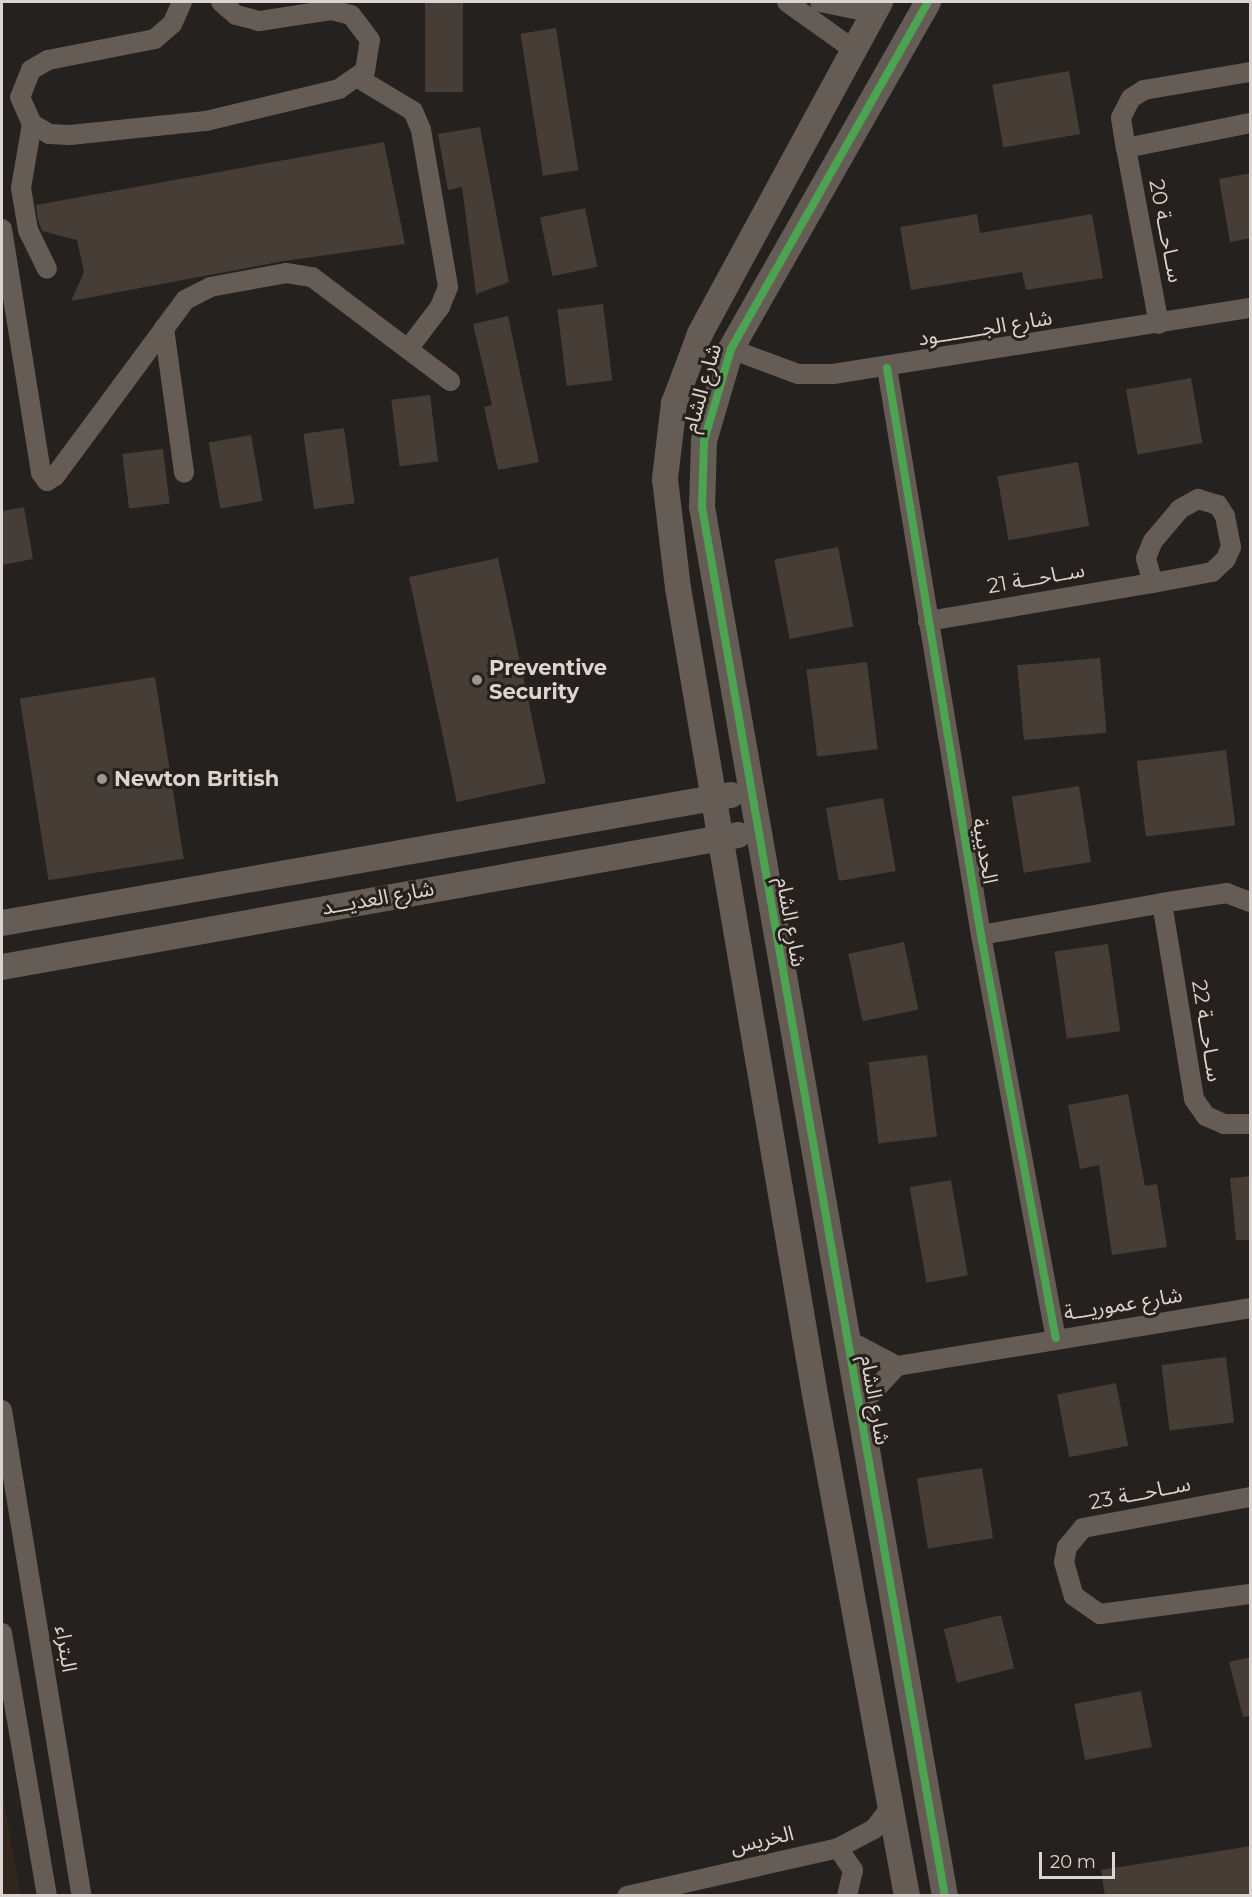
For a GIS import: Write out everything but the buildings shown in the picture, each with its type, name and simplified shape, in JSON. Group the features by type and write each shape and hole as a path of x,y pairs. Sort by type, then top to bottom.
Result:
{"street":[{"path":"47,269 28,230 21,188 32,124 20,97 31,70 48,60 155,39 172,24 182,2"},
{"path":"32,124 59,135 172,126 284,104 339,89 358,78 369,62 370,40 351,15 331,10 259,21 236,15 221,2"},
{"path":"787,2 854,50"},
{"path":"820,2 877,7"},
{"name":"شارع الشام","path":"928,2 731,349 706,430 702,507 748,792 945,1896"},
{"name":"شارع الشام","path":"877,7 700,334 670,425 667,505 814,1389 893,1805 907,1896"},
{"name":"ســاحـــة 20","path":"1159,324 1126,148 1123,109 1144,90 1251,72"},
{"path":"358,78 413,111 422,130 448,287 440,307 408,349"},
{"path":"1126,148 1251,123"},
{"path":"2,230 41,473 46,481 56,476 185,300 201,289 300,273 450,381"},
{"name":"شارع الجــــــــود","path":"731,349 798,374 887,368 1251,308"},
{"path":"164,328 184,473"},
{"name":"الحديبية","path":"887,368 981,935 1056,1338"},
{"name":"ســاحـــة 21","path":"928,621 1153,583 1212,572 1226,559 1230,531 1218,506 1198,499 1189,502 1167,525 1148,551 1153,583"},
{"name":"شارع العديـــد","path":"2,923 748,792"},
{"name":"شارع العديـــد","path":"2,967 756,832"},
{"path":"981,935 1227,893 1251,902"},
{"name":"ســاحـــة 22","path":"1162,903 1194,1099 1199,1109 1215,1120 1237,1126 1251,1124"},
{"name":"شارع عموريـــة","path":"897,1366 1056,1338 1251,1308"},
{"path":"846,1339 897,1366 858,1408"},
{"name":"البتراء","path":"2,1410 82,1896"},
{"name":"ســاحـــة 23","path":"1251,1497 1083,1528 1067,1547 1064,1562 1074,1596 1100,1614 1251,1594"},
{"path":"2,1633 47,1896"},
{"name":"الخريس","path":"627,1896 838,1848 874,1829 893,1805"},
{"path":"838,1848 853,1870 847,1896"}],"shaded area":[{"path":"2,1789 21,1895 2,1895"}],"cycle path":[{"path":"928,2 731,349 704,441 702,507 945,1896"},
{"path":"887,368 981,935 1056,1338"}],"place":[{"name":"Preventive Security","path":"477,680"},
{"name":"Newton British","path":"102,779"}]}
